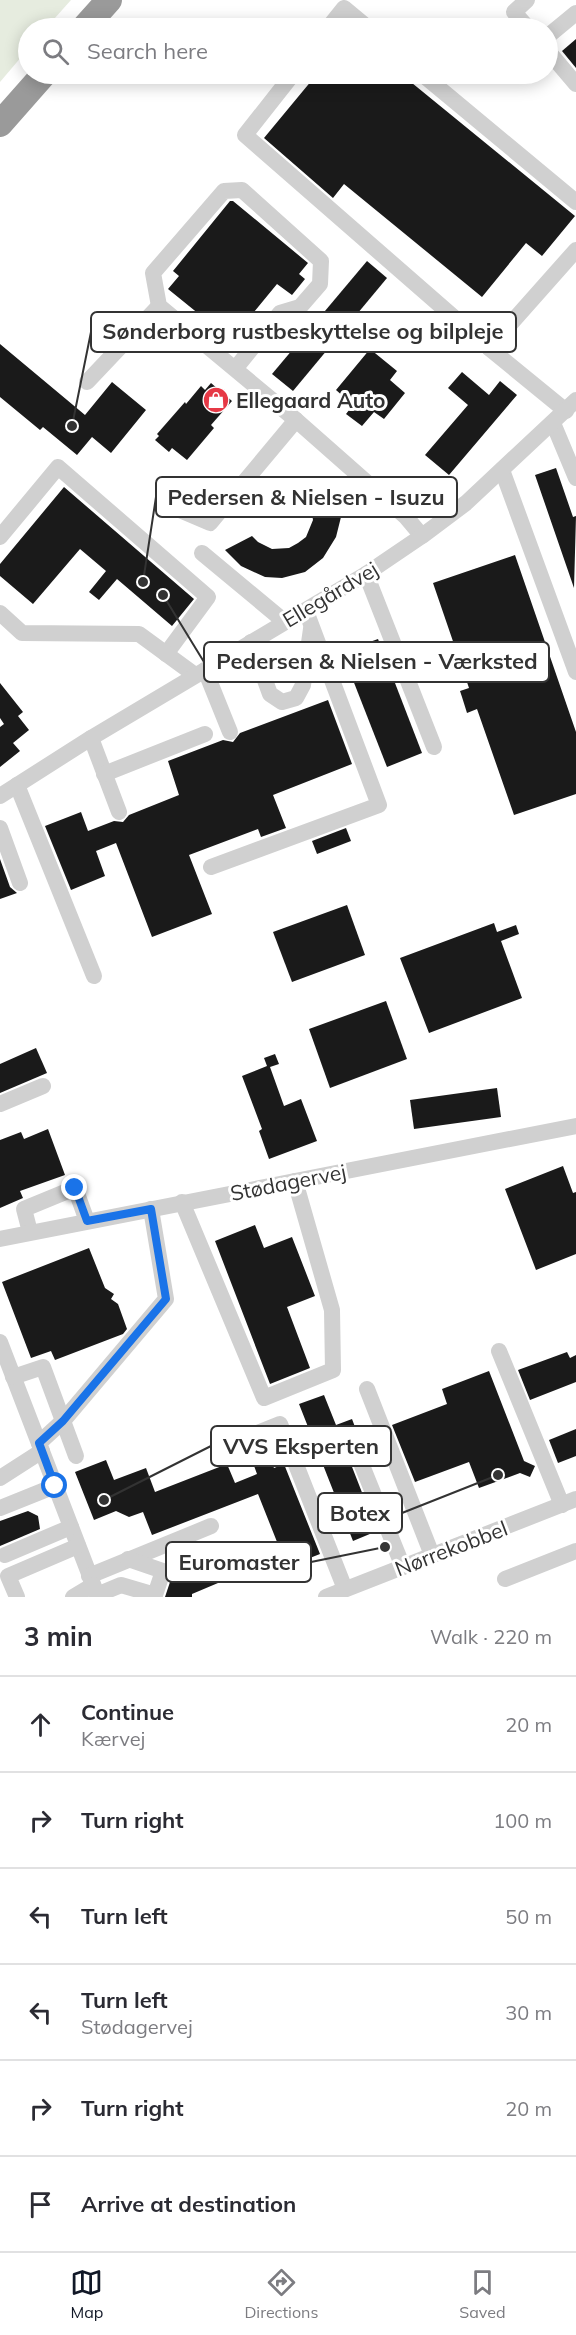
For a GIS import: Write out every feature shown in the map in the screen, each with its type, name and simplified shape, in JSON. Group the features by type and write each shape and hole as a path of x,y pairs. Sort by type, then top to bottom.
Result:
{"highway":[{"path":"93,18 109,0"},
{"path":"0,124 35,84"}],"street":[{"path":"519,18 514,12 527,0"},
{"path":"336,18 344,8 356,18"},
{"path":"558,28 576,13"},
{"path":"558,63 576,84"},
{"path":"285,84 245,135 489,348 571,405"},
{"path":"434,84 576,202"},
{"path":"235,369 280,314 300,307 314,292 320,284 321,273 321,261 242,190 224,191 153,273 159,306 296,420 406,517 422,536"},
{"path":"489,348 576,250"},
{"path":"87,382 159,306"},
{"name":"Ellegårdvej","path":"0,796 91,738 306,610 422,536 466,504 571,405"},
{"path":"163,503 210,523 296,420"},
{"path":"553,423 576,478"},
{"path":"0,537 57,467 208,597 166,654"},
{"path":"502,470 576,672"},
{"path":"202,553 285,622"},
{"path":"366,573 434,747"},
{"path":"211,867 379,805 306,610"},
{"path":"0,613 22,633 139,634 166,654 200,673 230,732"},
{"path":"251,642 270,694 282,702 296,698 303,685 312,627"},
{"path":"104,774 205,734"},
{"path":"91,738 119,812"},
{"path":"17,785 94,976"},
{"path":"0,828 20,883"},
{"path":"0,1104 43,1086"},
{"name":"Stødagervej","path":"0,1239 576,1126"},
{"path":"182,1203 264,1398 333,1370 332,1310 295,1180"},
{"path":"30,1232 24,1209 75,1188 87,1221"},
{"path":"0,1478 40,1447 166,1299 151,1209"},
{"path":"0,1343 94,1588"},
{"path":"499,1351 569,1502"},
{"path":"13,1377 43,1367 76,1456"},
{"path":"367,1389 432,1555"},
{"path":"237,1441 280,1424 345,1589"},
{"path":"359,1458 403,1567"},
{"path":"0,1508 55,1486"},
{"name":"Nørrekobbel","path":"326,1597 569,1502"},
{"path":"73,1597 94,1588 128,1559 212,1526"},
{"path":"5,1555 71,1527"},
{"path":"17,1597 9,1576 78,1546"},
{"path":"505,1579 576,1551"},
{"path":"94,1588 121,1586 155,1595 163,1571 128,1559"}],"shaded area":[{"path":"0,0 71,0 55,18 18,18 18,61 0,82"}],"building":[{"path":"576,39 576,68 562,51"},
{"path":"309,84 413,84 575,216 542,256 526,243 482,297 344,184 333,198 264,138"},
{"path":"230,201 233,201 308,263 299,274 305,279 292,295 277,284 231,340 168,289 179,276 173,271"},
{"path":"367,261 387,278 293,391 272,374"},
{"path":"0,344 85,415 112,382 146,410 111,453 92,437 77,455 43,427 40,430 0,397"},
{"path":"370,349 397,371 390,380 405,393 384,419 374,412 362,426 346,414 353,405 336,390"},
{"path":"462,372 489,395 500,381 517,395 449,475 425,455 468,405 448,388"},
{"path":"211,383 232,401 211,425 214,428 187,460 172,448 169,452 155,440 159,436 157,434 201,386 205,390"},
{"path":"556,468 573,517 576,516 574,588 535,475"},
{"path":"334,486 340,504 341,517 336,537 323,558 305,572 282,578 265,577 241,566 225,550 252,536 272,549 289,548 298,543 306,537 313,520 310,501"},
{"path":"64,487 194,599 172,626 117,579 99,600 89,592 106,571 80,549 33,604 0,576 0,564"},
{"path":"515,555 576,732 576,794 514,815 477,709 467,713 460,691 469,688 433,583"},
{"path":"378,639 422,753 387,767 342,652"},
{"path":"0,683 23,712 18,716 29,730 13,743 20,751 0,767 0,727 4,724 0,718"},
{"path":"328,700 352,764 273,795 286,828 261,837 258,829 189,855 212,914 152,937 116,843 96,851 105,876 71,890 45,826 81,812 88,831 114,821 123,822 129,815 179,795 168,761 223,740 233,742 240,733"},
{"path":"346,828 351,841 317,854 312,841"},
{"path":"0,859 10,887 17,893 0,899"},
{"path":"347,905 365,955 292,982 273,932"},
{"path":"494,923 497,932 516,925 519,934 501,941 522,998 429,1033 400,958"},
{"path":"386,1001 407,1059 330,1088 309,1029"},
{"path":"36,1048 47,1073 0,1093 0,1064"},
{"path":"275,1054 279,1064 270,1067 284,1106 301,1099 317,1141 269,1159 259,1131 262,1129 242,1076 267,1066 264,1058"},
{"path":"497,1088 501,1117 414,1129 410,1100"},
{"path":"48,1129 65,1175 20,1191 23,1198 0,1208 0,1140 21,1132 24,1139"},
{"path":"563,1166 573,1193 576,1192 576,1254 536,1270 505,1189"},
{"path":"255,1225 264,1248 292,1237 315,1296 287,1307 310,1368 270,1384 215,1241"},
{"path":"89,1248 105,1288 114,1294 111,1299 118,1304 127,1329 123,1334 55,1360 51,1351 31,1358 2,1282"},
{"path":"567,1352 570,1358 576,1355 576,1382 530,1400 518,1370"},
{"path":"489,1371 524,1461 535,1466 530,1477 520,1473 479,1488 469,1462 415,1482 392,1425 447,1404 442,1389"},
{"path":"324,1395 336,1425 352,1419 363,1448 356,1448 347,1454 377,1531 353,1541 299,1404"},
{"path":"576,1429 576,1456 558,1463 549,1440"},
{"path":"269,1456 274,1468 284,1464 320,1554 287,1567 258,1494 152,1535 143,1512 129,1517 116,1511 94,1520 75,1472 106,1460 114,1480 146,1468 155,1492 227,1464 235,1483 257,1474 253,1463"},
{"path":"28,1511 38,1516 40,1529 0,1546 0,1521"},
{"path":"210,1561 218,1583 192,1594 192,1597 165,1597 172,1576"}],"place":[{"name":"Ellegaard Auto","path":"216,400"},
{"name":"Sønderborg rustbeskyttelse og bilpleje","path":"72,426"},
{"name":"Pedersen & Nielsen - Isuzu","path":"143,582"},
{"name":"Pedersen & Nielsen - Værksted","path":"163,595"},
{"name":"Botex","path":"498,1475"},
{"name":"VVS Eksperten","path":"104,1500"},
{"name":"Euromaster","path":"385,1547"}],"route":[{"path":"55,1486 39,1443 63,1421 166,1299 151,1209 87,1221 75,1188"}]}
